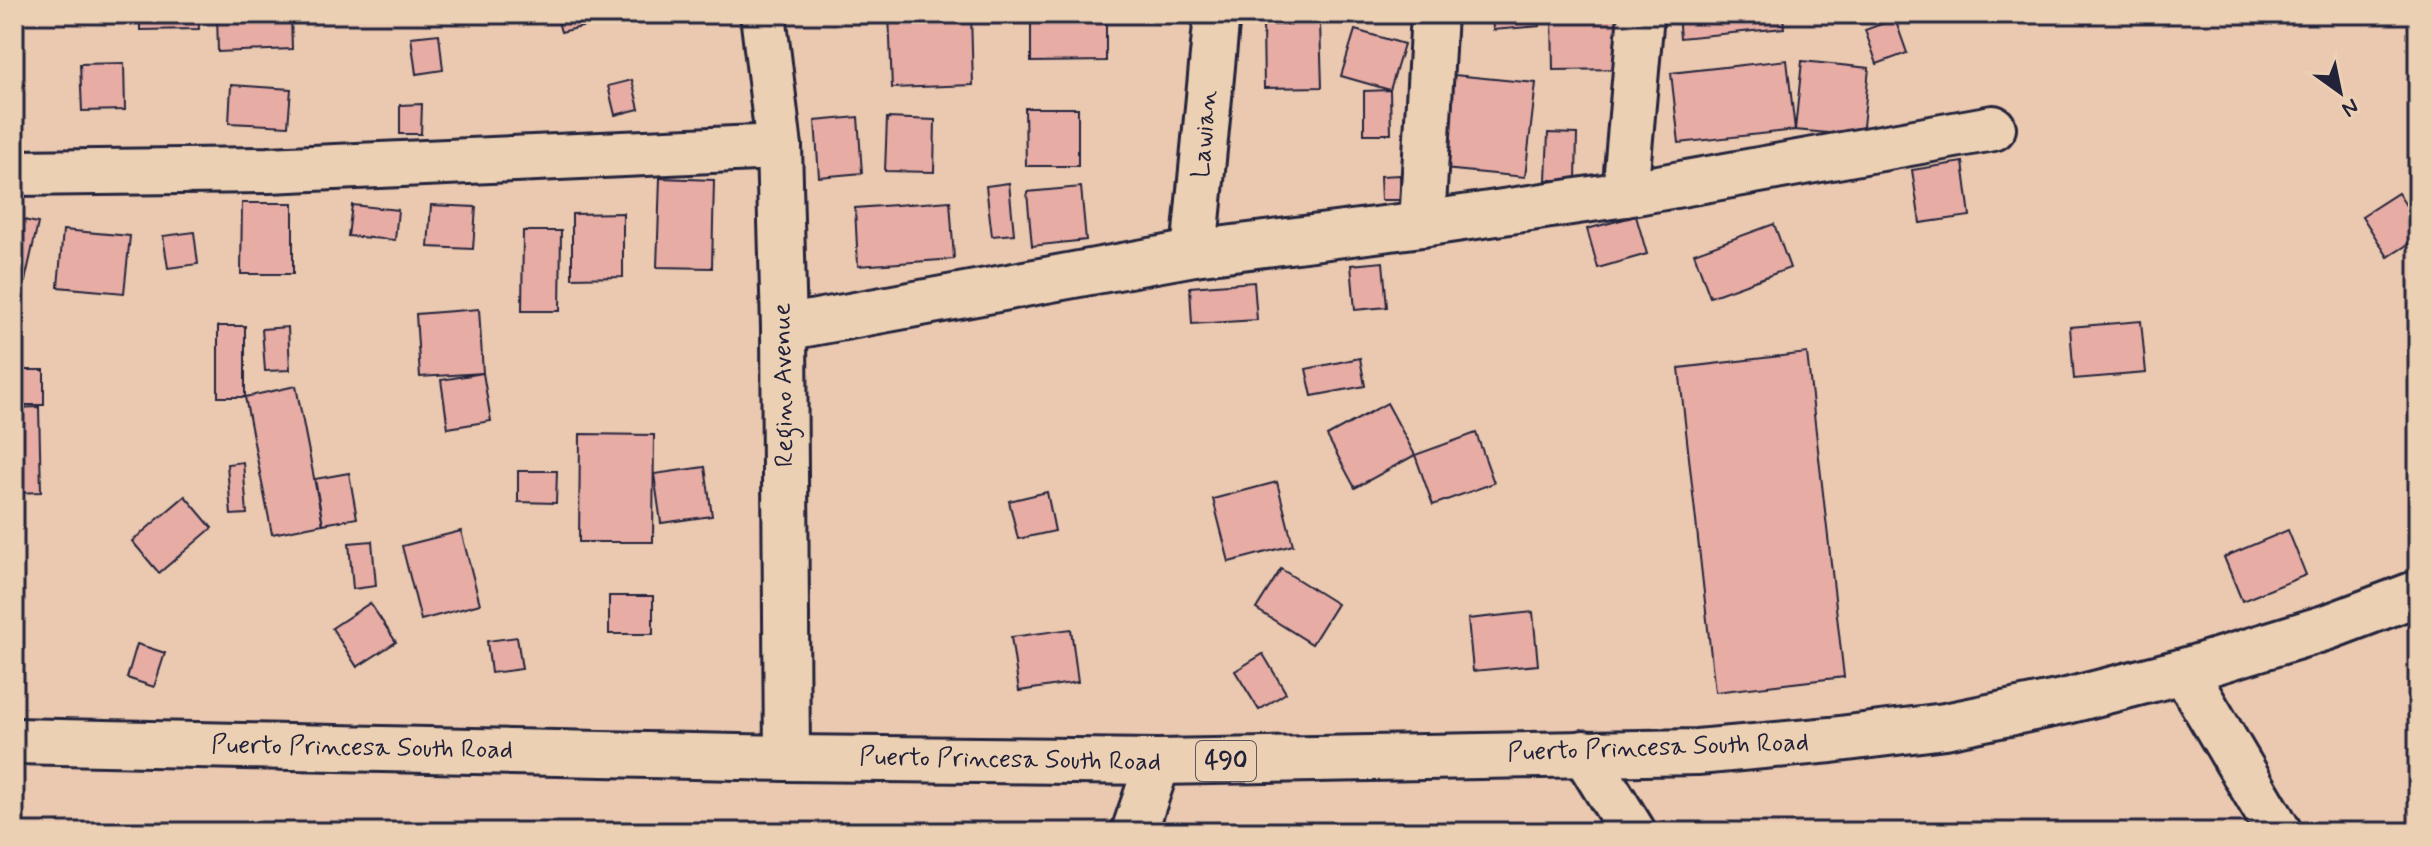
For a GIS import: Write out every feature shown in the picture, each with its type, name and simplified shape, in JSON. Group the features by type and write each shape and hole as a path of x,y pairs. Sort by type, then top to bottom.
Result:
{"street":[{"name":"Regino Avenue","path":"763,14 779,147 784,328 787,758"},
{"name":"Lawian","path":"1194,253 1217,14"},
{"path":"1422,224 1434,14"},
{"path":"1625,194 1641,14"},
{"path":"784,328 1194,253 1625,194 1993,128"},
{"path":"14,173 268,170 779,147"},
{"name":"Puerto Princesa South Road","path":"14,741 787,758 1158,762 1697,752 1945,726 2067,701 2184,671 2328,627 2418,593"},
{"path":"2184,671 2279,832"},
{"path":"1584,753 1633,832"},
{"path":"1134,832 1158,762"}],"building":[{"path":"140,14 198,14 199,29 140,30"},
{"path":"217,14 291,14 292,49 218,52"},
{"path":"556,14 587,14 590,25 561,32"},
{"path":"657,14 716,14 658,21"},
{"path":"889,14 971,14 973,85 892,88"},
{"path":"1031,14 1106,14 1106,61 1031,62"},
{"path":"1492,14 1539,14 1540,26 1493,30"},
{"path":"1552,14 1625,14 1626,69 1553,70"},
{"path":"1678,14 1783,14 1784,28 1680,38"},
{"path":"1895,19 1907,53 1877,64 1865,30"},
{"path":"1320,23 1322,87 1264,88 1263,25"},
{"path":"1355,30 1404,44 1390,90 1341,76"},
{"path":"439,34 443,70 416,74 411,37"},
{"path":"1787,60 1795,130 1679,143 1671,73"},
{"path":"1802,61 1869,68 1862,136 1795,130"},
{"path":"124,63 125,110 82,111 80,64"},
{"path":"1454,75 1536,83 1525,177 1444,169"},
{"path":"632,80 639,109 615,115 608,86"},
{"path":"231,85 291,89 288,126 229,123"},
{"path":"1390,90 1391,134 1364,134 1364,91"},
{"path":"422,104 421,134 400,134 400,105"},
{"path":"1025,108 1078,108 1078,166 1026,166"},
{"path":"858,117 862,173 819,177 815,121"},
{"path":"887,118 935,120 934,172 885,171"},
{"path":"1548,133 1577,134 1576,180 1546,180"},
{"path":"1963,162 1970,216 1920,223 1912,170"},
{"path":"1400,175 1401,200 1381,200 1380,176"},
{"path":"660,178 714,180 712,268 657,267"},
{"path":"1009,183 1014,234 992,236 986,186"},
{"path":"1081,187 1086,240 1032,246 1027,192"},
{"path":"2398,193 2418,224 2418,238 2388,257 2362,216"},
{"path":"950,201 954,259 858,266 855,208"},
{"path":"242,203 293,203 293,274 241,274"},
{"path":"352,205 398,210 395,240 348,236"},
{"path":"431,205 476,207 473,249 428,247"},
{"path":"623,213 623,277 572,278 572,214"},
{"path":"1636,216 1647,254 1598,268 1587,229"},
{"path":"14,218 38,223 25,281 14,278"},
{"path":"1774,224 1790,268 1710,297 1694,253"},
{"path":"63,230 130,236 124,293 58,287"},
{"path":"523,231 561,231 560,311 522,311"},
{"path":"194,232 198,264 168,268 163,236"},
{"path":"1383,262 1387,307 1355,310 1351,265"},
{"path":"1254,282 1257,320 1192,324 1190,287"},
{"path":"14,285 21,285 21,335 14,335"},
{"path":"479,309 483,373 420,377 416,314"},
{"path":"2141,321 2146,373 2074,379 2070,327"},
{"path":"218,326 245,326 245,397 218,397"},
{"path":"288,327 290,370 265,371 262,329"},
{"path":"1807,353 1844,677 1715,692 1679,368"},
{"path":"1360,358 1365,386 1312,396 1306,369"},
{"path":"14,370 44,370 44,405 14,405"},
{"path":"483,373 491,421 448,428 441,380"},
{"path":"296,386 323,524 272,534 245,397"},
{"path":"1387,403 1415,455 1355,488 1327,436"},
{"path":"39,407 41,492 14,493 14,408"},
{"path":"1476,433 1494,483 1433,505 1415,455"},
{"path":"580,434 654,435 653,542 579,542"},
{"path":"243,462 247,514 231,515 227,464"},
{"path":"705,467 712,516 661,523 654,474"},
{"path":"518,471 557,471 556,503 518,502"},
{"path":"349,473 357,518 323,524 315,479"},
{"path":"1277,482 1293,545 1229,562 1213,499"},
{"path":"1047,492 1055,531 1018,539 1009,501"},
{"path":"185,496 212,528 159,573 132,541"},
{"path":"2288,530 2306,575 2242,601 2224,557"},
{"path":"461,531 480,604 421,620 402,546"},
{"path":"372,541 376,586 353,589 349,543"},
{"path":"1281,569 1337,604 1312,644 1256,609"},
{"path":"609,596 653,596 653,634 609,634"},
{"path":"370,603 396,642 357,667 332,628"},
{"path":"1533,612 1538,665 1473,671 1468,619"},
{"path":"1071,629 1078,682 1019,691 1011,637"},
{"path":"517,637 522,669 491,673 487,641"},
{"path":"137,644 165,653 154,687 127,678"},
{"path":"1263,654 1286,693 1259,710 1235,671"}]}
